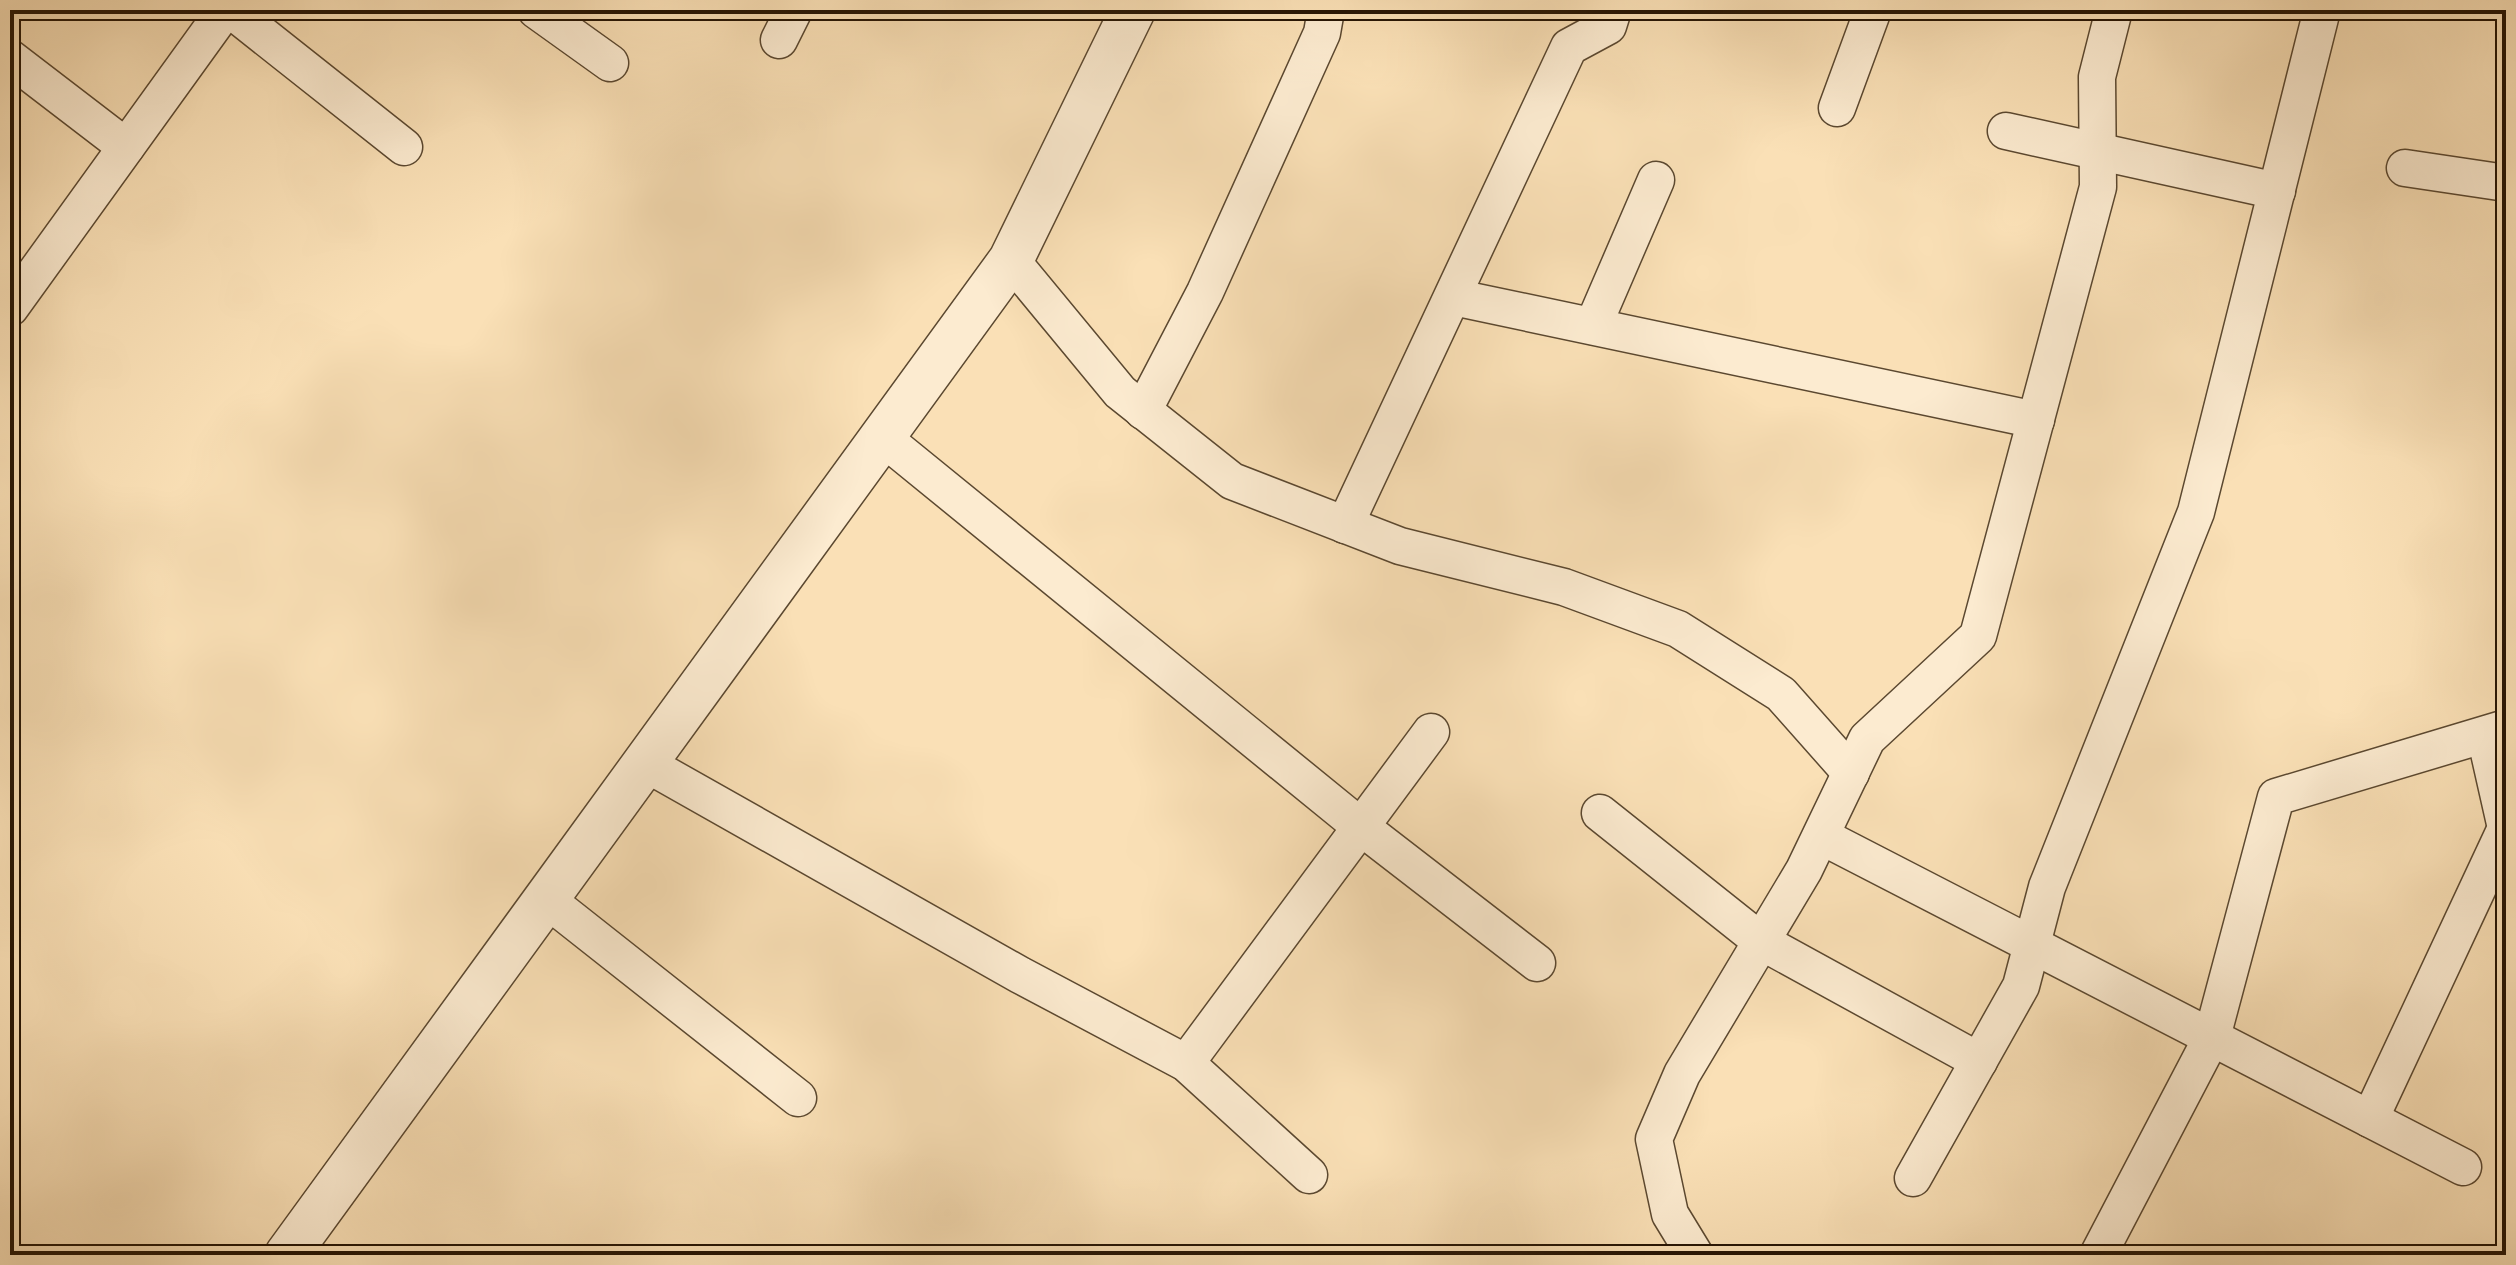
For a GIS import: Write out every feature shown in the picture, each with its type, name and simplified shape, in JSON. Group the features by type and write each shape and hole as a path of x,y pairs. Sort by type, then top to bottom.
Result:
{"street":[{"path":"14,295 225,10"},
{"path":"231,10 404,147"},
{"path":"536,10 610,63"},
{"path":"287,1255 1011,260 1133,10"},
{"path":"1143,411 1212,277 1322,33 1326,10"},
{"path":"1345,525 1569,47 1608,26 1613,10"},
{"path":"1837,108 1873,10"},
{"path":"1695,1255 1670,1214 1654,1139 1682,1074 1762,942 1821,836 1867,739 1978,636 2098,187 2097,77 2114,10"},
{"path":"1913,1178 2021,986 2047,887 2196,512 2322,10"},
{"path":"10,58 126,147"},
{"path":"2006,131 2277,191"},
{"path":"2405,168 2506,183"},
{"path":"1593,326 1656,180"},
{"path":"1011,260 1120,392 1232,481 1400,546 1564,587 1678,629 1781,694 1851,773"},
{"path":"1453,297 2036,420"},
{"path":"882,437 1361,827 1537,963"},
{"path":"1186,1063 1431,732"},
{"path":"2098,1255 2212,1037 2276,797 2495,732 2506,828 2370,1119"},
{"path":"645,763 1020,975 1186,1063 1309,1175"},
{"path":"1600,813 1762,942 1979,1061"},
{"path":"1821,836 2463,1167"},
{"path":"546,899 798,1098"}]}
